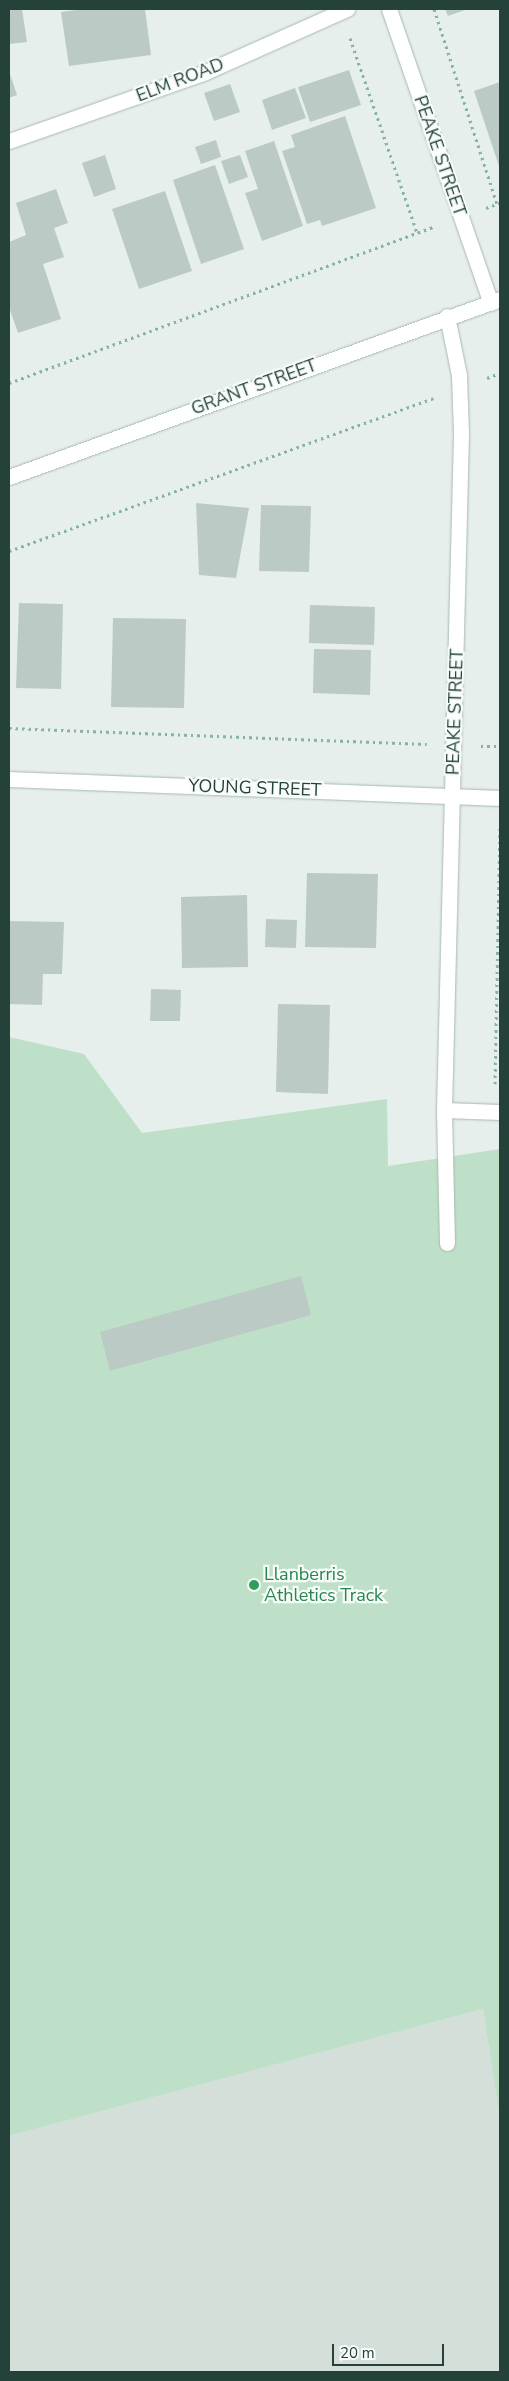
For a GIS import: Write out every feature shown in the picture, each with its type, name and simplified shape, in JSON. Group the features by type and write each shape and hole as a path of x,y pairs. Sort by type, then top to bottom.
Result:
{"street":[{"name":"PEAKE STREET","path":"389,9 496,301"},
{"name":"ELM ROAD","path":"9,142 202,73 344,10"},
{"name":"GRANT STREET","path":"9,476 447,316 496,301"},
{"name":"PEAKE STREET","path":"447,316 460,388 454,744 444,1110 447,1243"},
{"name":"YOUNG STREET","path":"9,779 500,798"},
{"path":"444,1110 498,1112"}],"path":[{"path":"434,9 497,204 500,203"},
{"path":"9,383 417,233 344,10"},
{"path":"9,551 460,388"},
{"path":"9,728 500,746"},
{"path":"498,1112 500,817"}],"shaded area":[{"path":"483,2009 500,2120 500,2372 9,2372 9,2136"}],"green space":[{"name":"Llanberris Athletics Track","path":"9,1037 84,1054 142,1133 387,1099 388,1166 500,1149 500,2120 483,2009 9,2136"}],"building":[{"path":"9,9 22,9 27,42 9,44"},
{"path":"84,9 145,9 151,55 69,66 61,12"},
{"path":"445,9 465,9 465,10 448,16"},
{"path":"349,70 361,105 310,122 298,87"},
{"path":"9,71 17,95 9,98"},
{"path":"500,82 500,169 474,91"},
{"path":"230,84 240,112 214,121 204,93"},
{"path":"295,88 306,118 272,130 262,100"},
{"path":"345,116 376,208 322,226 320,220 307,224 282,151 295,147 291,135"},
{"path":"216,140 221,157 201,164 195,147"},
{"path":"274,141 303,226 262,241 245,193 258,189 245,151"},
{"path":"105,155 116,189 94,197 82,163"},
{"path":"240,155 248,177 229,184 221,161"},
{"path":"215,165 244,249 201,264 173,180"},
{"path":"56,189 68,223 54,228 64,257 43,264 61,319 18,333 9,307 9,242 26,235 16,203"},
{"path":"165,191 192,271 139,289 112,209"},
{"path":"196,503 249,508 236,578 199,575"},
{"path":"261,505 311,506 309,572 259,571"},
{"path":"19,603 63,604 61,689 16,688"},
{"path":"310,605 375,607 374,645 309,643"},
{"path":"113,618 186,619 184,708 111,707"},
{"path":"314,649 371,650 370,695 313,693"},
{"path":"307,873 378,874 376,948 305,947"},
{"path":"247,895 248,967 182,968 181,897"},
{"path":"266,919 297,920 296,948 265,947"},
{"path":"9,921 64,922 62,974 43,974 42,1005 9,1004"},
{"path":"151,989 181,990 180,1021 150,1021"},
{"path":"278,1004 330,1005 328,1094 276,1092"},
{"path":"301,1276 311,1315 110,1371 100,1332"}],"place":[{"name":"Llanberris Athletics Track","path":"254,1585"}]}
